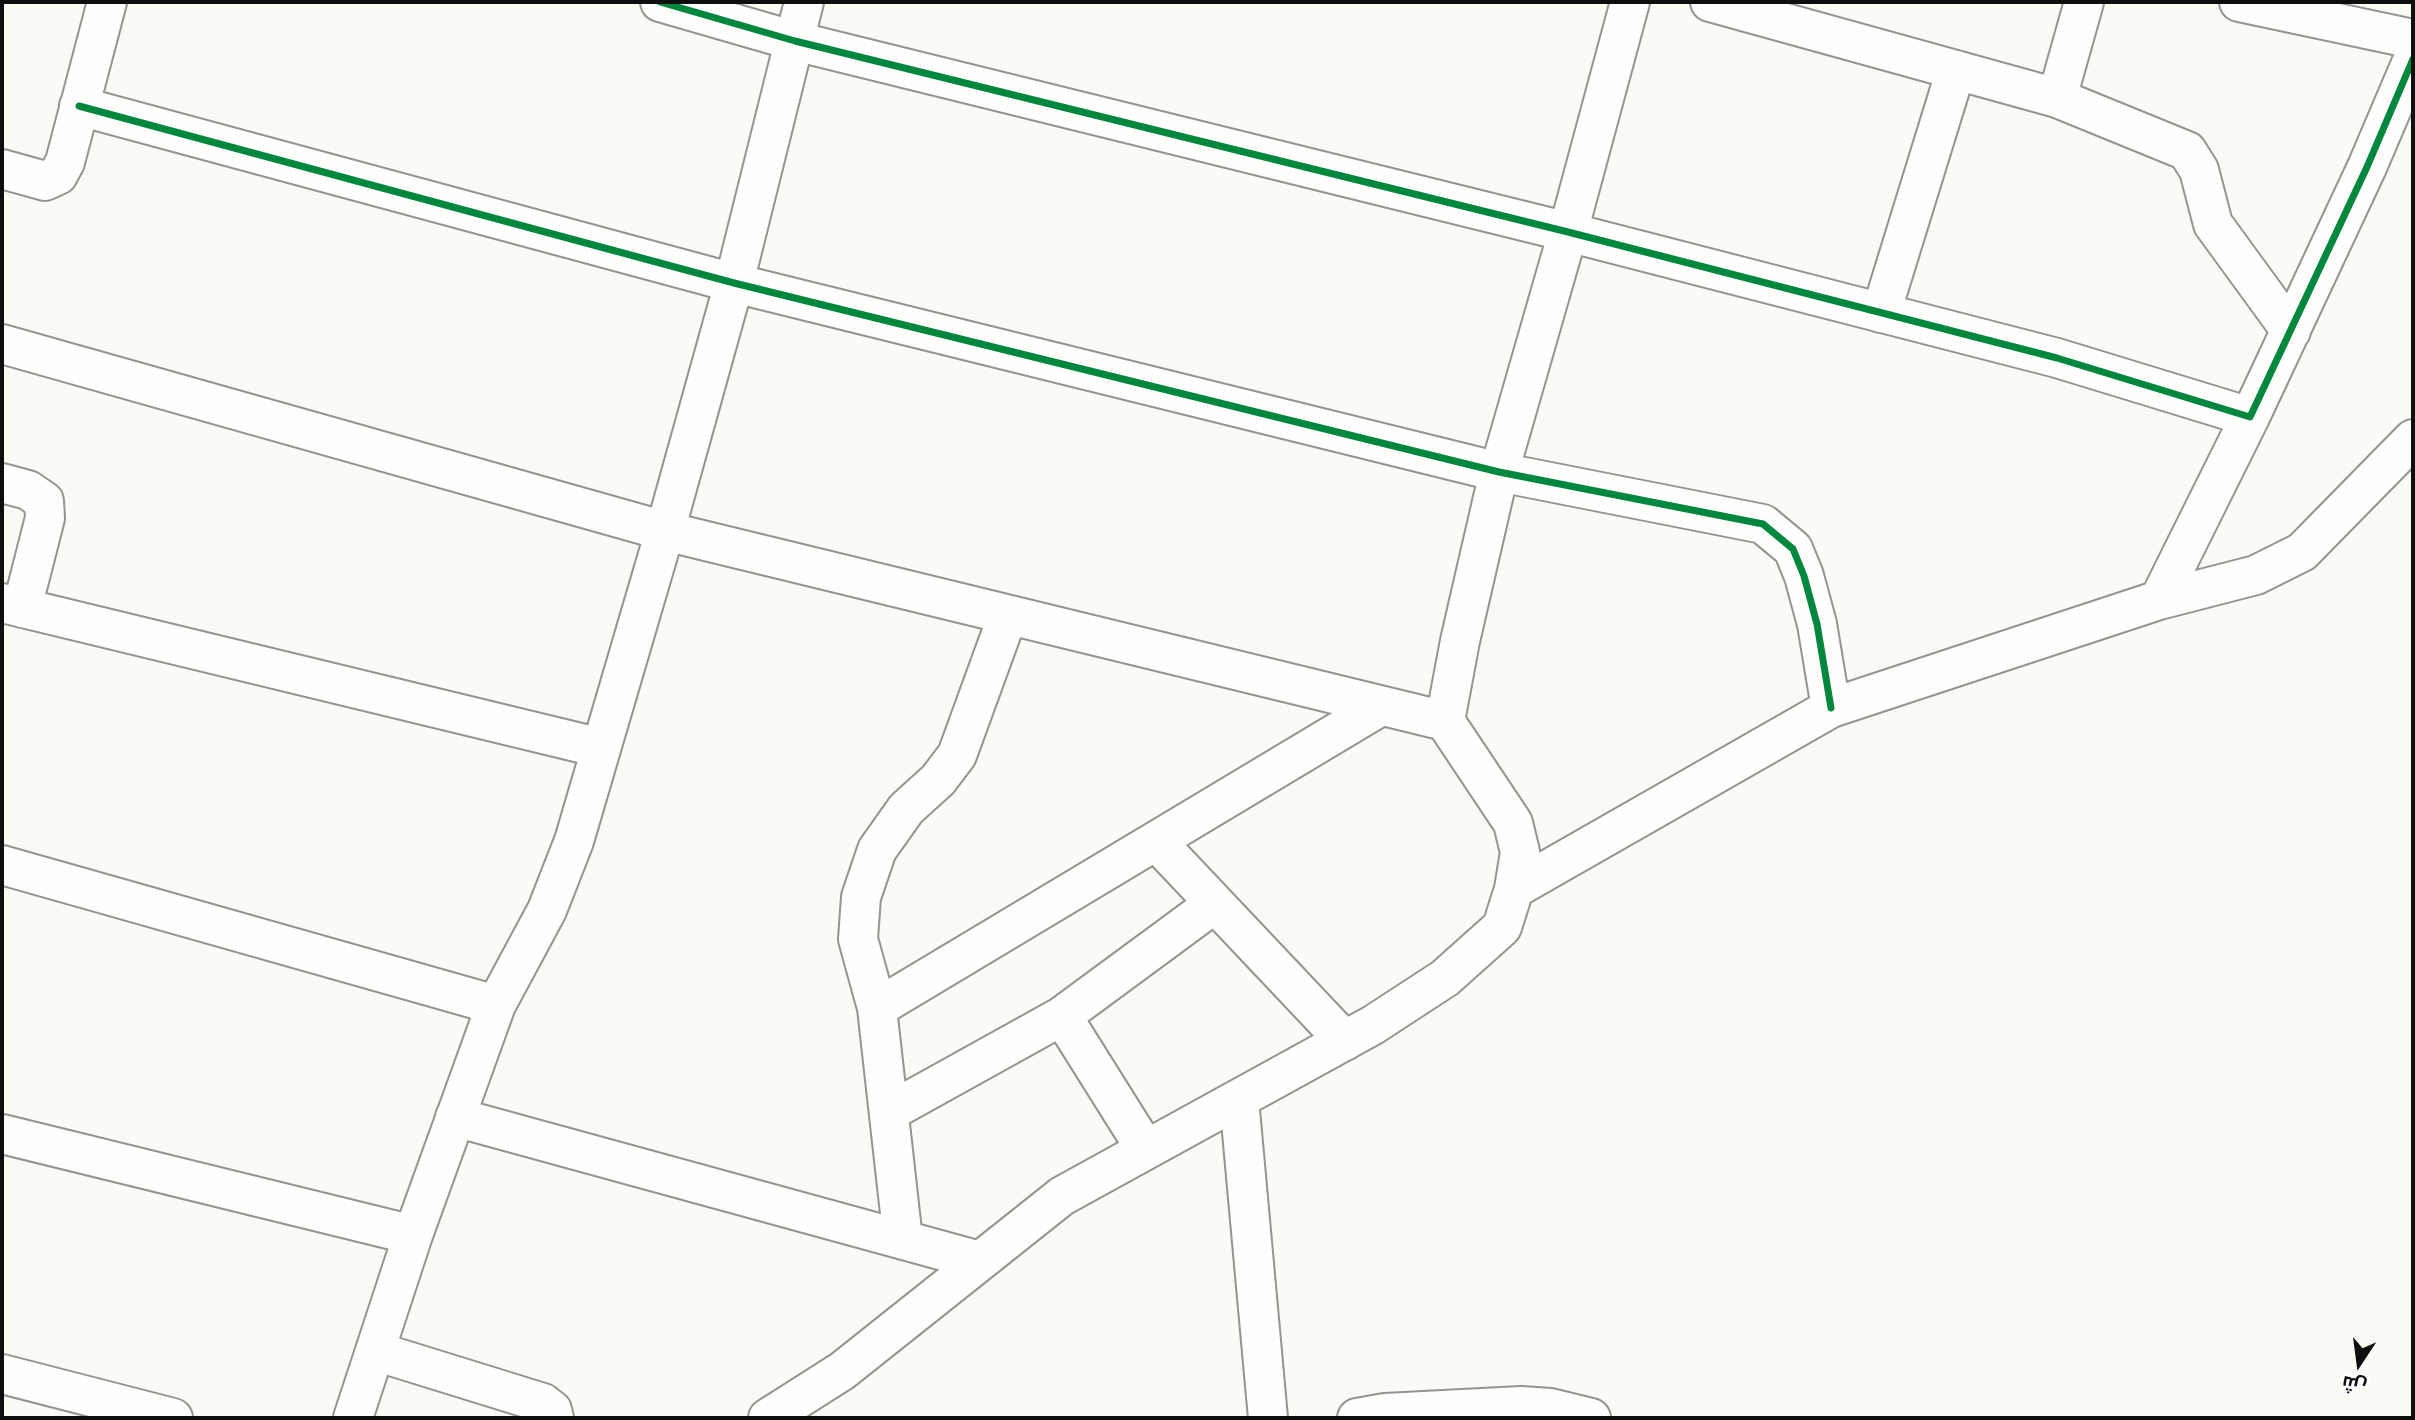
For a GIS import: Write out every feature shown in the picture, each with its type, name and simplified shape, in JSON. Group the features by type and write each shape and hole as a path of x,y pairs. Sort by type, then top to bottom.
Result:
{"street":[{"path":"660,2 795,41 1568,232 2069,362 2250,417"},
{"path":"353,1418 413,1235 496,1005 547,910 574,841 665,531 734,282 804,2"},
{"path":"1445,722 1460,641 1499,472 1630,2"},
{"path":"1710,2 2057,98 2187,151 2199,170 2213,224 2291,331"},
{"path":"2057,98 2084,2"},
{"path":"2239,2 2413,39"},
{"path":"2,169 45,181 58,174 65,162 79,106 98,4"},
{"path":"2159,600 2291,331 2367,167 2413,59"},
{"path":"1881,313 1956,70"},
{"path":"79,106 734,282 1499,472 1763,524 1793,549 1804,576 1817,624 1831,708"},
{"path":"2,344 665,531 1445,722 1494,791 1513,823 1520,852 1514,889 1503,927 1445,978 1345,1041 1062,1196 842,1371 768,1418"},
{"path":"1514,889 1831,708 2159,600 2256,575 2302,552 2413,439"},
{"path":"2,482 28,490 44,501 45,518 12,605 601,748"},
{"path":"903,1240 877,1008 858,939 861,897 877,850 906,809 938,780 957,755 1008,615"},
{"path":"877,1008 1381,706"},
{"path":"1156,841 1345,1041"},
{"path":"2,865 496,1005"},
{"path":"889,1112 1062,1016 1214,904"},
{"path":"1062,1016 1146,1150"},
{"path":"1239,1099 1268,1418"},
{"path":"455,1117 980,1261"},
{"path":"2,1134 413,1235"},
{"path":"375,1351 543,1404 552,1410 554,1418"},
{"path":"2,1374 173,1418"},
{"path":"1357,1418 1385,1413 1521,1406 1550,1408 1591,1418"}],"cycle path":[{"path":"660,2 795,41 1568,232 2057,358 2250,417 2367,167 2413,59"},
{"path":"79,106 734,283 1499,472 1763,524 1793,549 1804,576 1817,624 1831,708"}]}
